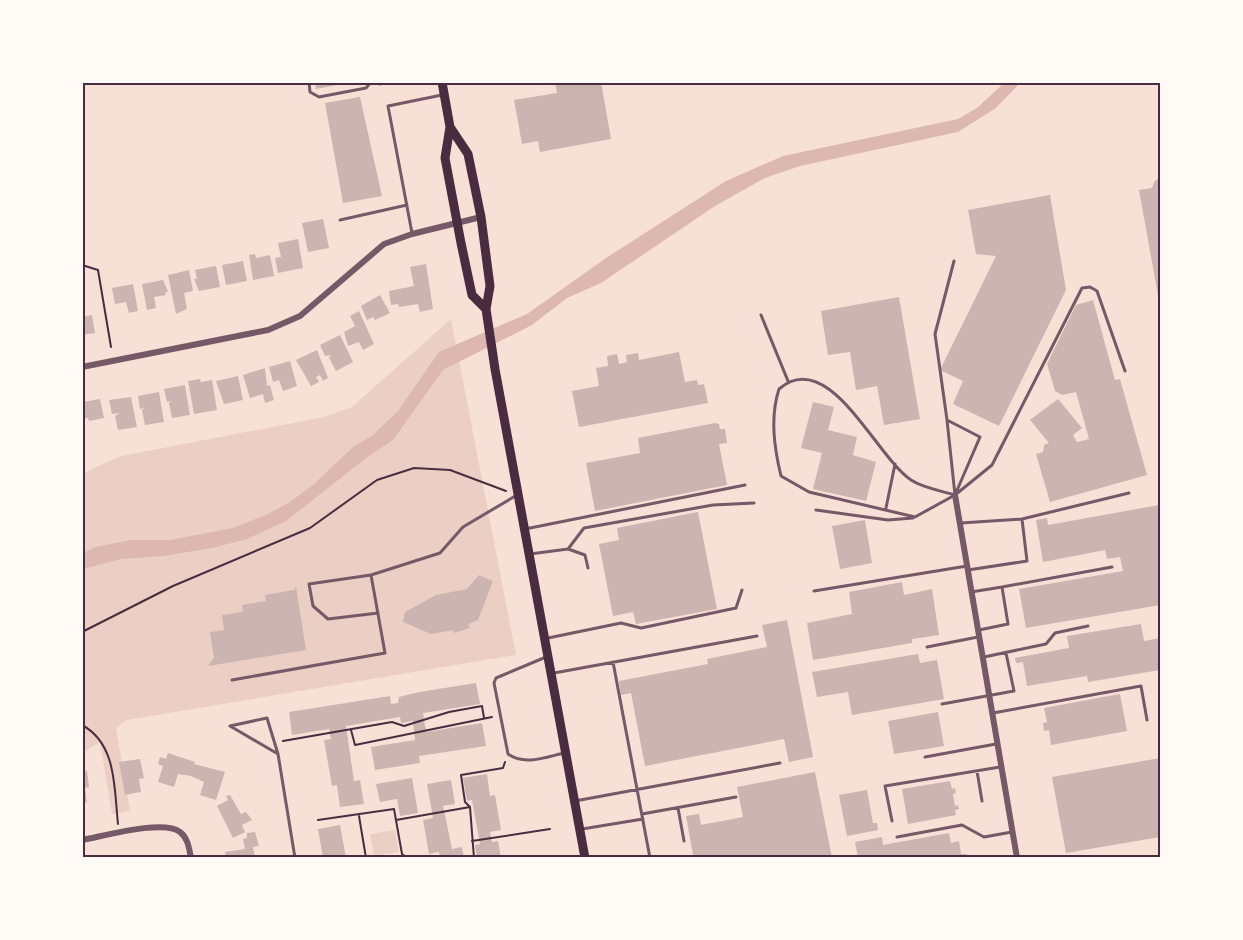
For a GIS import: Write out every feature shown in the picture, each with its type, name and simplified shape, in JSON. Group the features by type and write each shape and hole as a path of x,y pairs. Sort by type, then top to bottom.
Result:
{"main road":[{"path":"442,82 450,127 445,158 457,222 472,295 486,309"},
{"path":"450,127 468,154 481,217 490,286 486,309 495,369 546,657 585,858"}],"street":[{"path":"82,367 268,330 309,309 384,244 412,234 481,217"},
{"path":"955,495 1017,858"},
{"path":"82,840 167,826 174,828 187,840 191,858"}],"lane":[{"path":"309,82 310,92 319,97 366,88 371,82"},
{"path":"380,84 389,82"},
{"path":"412,234 388,106 444,95"},
{"path":"340,220 407,205"},
{"path":"954,261 935,334 955,495"},
{"path":"816,510 888,520 915,517 955,495 992,465 1082,288 1090,287 1096,291 1125,371"},
{"path":"761,315 789,381"},
{"path":"915,517 886,508 809,492 781,476 774,448 775,401 779,389 796,378 818,380 842,402 913,482 955,495"},
{"path":"947,420 980,437 955,495"},
{"path":"886,508 895,464"},
{"path":"524,529 745,485"},
{"path":"960,523 1022,519 1129,493"},
{"path":"378,613 328,619 313,606 309,584 371,575 440,553 463,527 517,495"},
{"path":"568,549 584,528 713,505 754,503"},
{"path":"814,591 1027,561 1022,519"},
{"path":"528,555 568,549 585,555 588,568"},
{"path":"971,592 1112,567"},
{"path":"232,680 385,653 371,575"},
{"path":"927,647 1008,624 1002,587"},
{"path":"543,639 621,623 641,628 736,608 742,590"},
{"path":"982,658 1046,644 1055,633 1088,626"},
{"path":"550,674 757,636"},
{"path":"942,704 1014,691 1006,653"},
{"path":"546,657 496,678 494,683 508,754 514,759 534,760 564,753"},
{"path":"613,662 650,858"},
{"path":"991,713 1141,686 1147,720"},
{"path":"278,754 230,726 267,718 278,754 295,858"},
{"path":"925,757 996,744"},
{"path":"574,802 780,763"},
{"path":"892,821 885,786 1000,767"},
{"path":"977,771 982,801"},
{"path":"579,830 736,797"},
{"path":"678,808 684,841"},
{"path":"897,837 962,825 984,837 1012,832"}],"path":[{"path":"82,265 98,270 111,347"},
{"path":"82,632 173,586 310,528 377,480 414,468 450,470 517,495"},
{"path":"275,743 392,722 404,726 449,712 483,706 484,718"},
{"path":"351,730 355,745 500,715"},
{"path":"82,725 96,733 109,756 119,833"},
{"path":"474,858 470,807 465,802 461,774 502,768 508,754"},
{"path":"396,820 470,807"},
{"path":"318,820 359,816 394,809 402,854 408,858"},
{"path":"359,816 366,858"},
{"path":"472,840 550,829"}],"shaded area":[{"path":"1004,83 1020,83 996,108 958,132 800,166 765,178 715,206 601,283 567,298 532,325 443,370 393,440 366,458 286,521 247,539 212,548 163,556 121,559 83,569 83,553 95,547 132,540 170,540 233,528 290,502 314,484 353,447 373,435 398,411 439,352 527,314 606,258 726,181 783,156 958,119 977,108"},
{"path":"451,319 516,655 127,720 116,728 130,811 112,814 100,742 83,753 83,473 121,456 324,417 352,407"},
{"path":"395,830 399,852 374,856 370,834"}],"building":[{"path":"315,82 343,82 343,84 316,89"},
{"path":"555,82 601,82 611,139 540,152 538,141 522,144 514,100 557,93"},
{"path":"360,97 382,196 343,203 325,103"},
{"path":"1160,177 1159,301 1139,190 1152,188 1154,182"},
{"path":"1050,195 1066,290 999,426 953,404 963,381 940,370 996,256 976,254 968,210"},
{"path":"323,219 329,248 308,252 302,223"},
{"path":"298,239 303,268 278,273 275,258 281,257 278,243"},
{"path":"255,254 256,258 270,255 274,276 253,280 249,255"},
{"path":"243,261 247,281 226,285 222,265"},
{"path":"426,264 433,309 420,312 418,304 399,307 398,304 391,305 389,291 414,286 410,267"},
{"path":"216,266 220,287 199,291 194,279 197,279 195,270"},
{"path":"189,270 193,291 184,293 187,309 176,314 168,275"},
{"path":"163,280 168,292 165,292 166,295 154,297 156,308 147,310 142,284"},
{"path":"133,284 138,311 129,313 126,302 115,304 112,288"},
{"path":"380,295 390,313 375,320 373,317 367,320 361,306"},
{"path":"899,297 920,419 884,425 877,386 856,390 850,352 828,355 821,311"},
{"path":"1093,300 1115,380 1120,379 1147,475 1050,502 1036,454 1043,452 1044,445 1049,443 1030,420 1058,399 1082,428 1073,435 1077,442 1089,439 1076,392 1062,395 1055,391 1047,364 1076,305"},
{"path":"359,311 374,344 363,350 359,342 348,346 344,332 355,326 350,316"},
{"path":"92,315 95,333 82,335 82,317"},
{"path":"340,335 353,362 336,371 329,358 331,355 325,356 320,345"},
{"path":"317,350 328,378 323,381 320,375 316,377 319,382 311,386 296,360"},
{"path":"679,352 685,382 697,380 698,385 704,384 708,403 579,427 572,391 599,386 596,368 608,366 607,356 617,354 619,364 627,362 626,355 638,353 639,360"},
{"path":"290,361 297,386 283,391 279,380 273,382 269,367"},
{"path":"265,368 267,386 270,385 274,400 265,403 263,394 250,398 243,375"},
{"path":"238,376 243,400 224,404 216,381"},
{"path":"200,379 201,382 212,380 217,410 194,414 188,381"},
{"path":"185,385 190,415 172,418 169,403 171,401 167,402 164,389"},
{"path":"159,392 164,422 145,425 142,410 145,408 140,409 138,396"},
{"path":"131,397 137,427 118,430 115,416 120,413 112,414 109,400"},
{"path":"100,399 104,418 89,421 88,418 82,419 82,402"},
{"path":"813,402 834,407 828,430 857,437 853,455 876,462 866,501 813,489 822,453 801,448"},
{"path":"719,424 720,429 725,429 727,443 719,444 727,485 595,511 586,463 640,453 638,438"},
{"path":"1159,505 1160,605 1026,628 1019,589 1123,571 1120,557 1107,559 1105,550 1043,562 1036,520 1047,518 1048,525"},
{"path":"698,512 717,609 636,624 633,612 613,616 599,544 619,540 617,528"},
{"path":"865,520 872,563 840,569 832,526"},
{"path":"479,575 493,581 478,620 468,624 470,628 454,633 453,630 431,634 403,622 405,612 436,595 467,589"},
{"path":"902,582 904,595 932,589 939,635 912,639 912,643 813,660 807,623 852,614 849,592"},
{"path":"296,587 306,650 208,666 214,658 210,632 224,630 222,615 243,612 242,605 266,601 265,595 294,590"},
{"path":"787,620 813,757 789,762 784,739 645,766 631,693 621,695 619,681 708,664 707,659 767,647 762,625"},
{"path":"1141,624 1144,641 1160,638 1160,670 1088,682 1087,676 1027,686 1023,662 1016,663 1015,658 1069,648 1067,636"},
{"path":"918,654 920,663 937,660 944,699 852,715 848,692 817,697 812,672"},
{"path":"476,683 480,704 423,713 426,732 482,723 486,746 419,756 420,763 375,770 371,747 415,740 413,721 401,723 400,717 346,726 354,781 360,780 364,804 340,807 337,785 332,786 324,740 331,739 329,729 292,735 289,712 390,696 391,704 398,703 399,697"},
{"path":"1120,694 1127,731 1051,745 1049,730 1044,731 1043,723 1047,722 1044,708"},
{"path":"938,712 944,746 894,754 888,721"},
{"path":"168,753 195,762 194,764 225,772 216,800 200,795 204,782 191,776 178,774 174,787 158,782 163,766 158,764 160,757 166,759"},
{"path":"1160,758 1160,837 1066,853 1052,777"},
{"path":"140,759 144,778 139,779 141,792 125,795 119,762"},
{"path":"87,771 89,787 85,788 87,802 82,803 82,772"},
{"path":"815,772 832,858 684,858 693,855 686,816 699,814 701,825 743,817 737,787"},
{"path":"487,774 490,796 495,795 501,830 490,832 492,842 498,841 501,858 477,858 475,845 480,844 472,800 467,801 463,778"},
{"path":"412,778 418,813 400,816 397,799 380,802 376,784"},
{"path":"451,780 455,804 443,806 452,849 462,847 464,858 440,858 439,852 429,854 423,820 433,818 427,784"},
{"path":"950,781 956,793 953,794 955,806 958,805 959,809 955,810 956,815 908,824 902,789"},
{"path":"867,790 873,823 877,823 878,830 847,836 839,795"},
{"path":"230,795 241,814 246,812 252,820 242,825 245,832 233,838 217,806 228,800 226,796"},
{"path":"340,825 346,858 323,858 318,829"},
{"path":"255,832 259,846 253,847 255,858 226,858 225,852 245,849 243,839 247,838 247,833"},
{"path":"949,833 951,843 959,841 961,854 967,854 967,858 858,858 855,842 882,837 883,845"}]}
